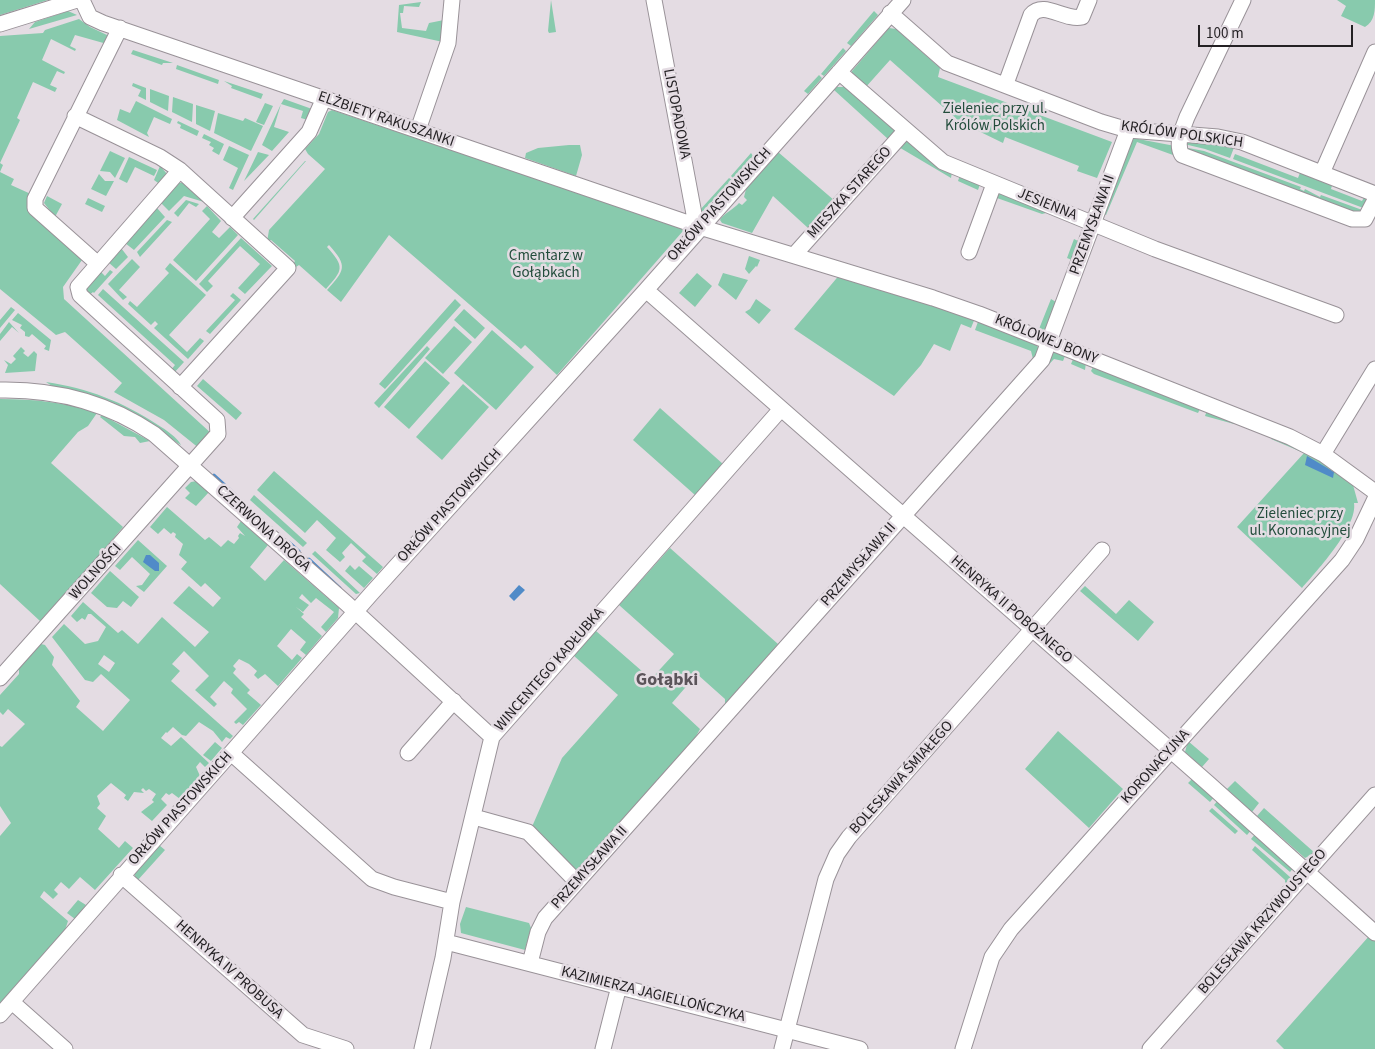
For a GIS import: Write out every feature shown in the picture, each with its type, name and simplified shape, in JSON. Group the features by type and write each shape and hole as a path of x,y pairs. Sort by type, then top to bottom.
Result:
{"street":[{"path":"0,24 77,0"},
{"name":"ELŻBIETY RAKUSZANKI","path":"82,0 90,17 700,227"},
{"path":"418,130 448,43 452,0"},
{"name":"LISTOPADOWA","path":"654,0 694,214 700,227"},
{"name":"ORŁÓW PIASTOWSKICH","path":"0,1015 121,875 646,290 903,0"},
{"path":"1008,78 1031,15 1035,10 1042,8 1074,19 1082,17 1089,0"},
{"path":"1243,0 1181,134 1180,151 1182,155 1352,219 1365,220 1375,200"},
{"name":"KRÓLÓW POLSKICH","path":"890,13 947,63 1128,130 1181,134 1242,142 1375,194"},
{"path":"98,264 35,208 35,199 120,28"},
{"path":"1322,172 1375,52"},
{"name":"JESIENNA","path":"838,72 943,162 1093,224 1336,316"},
{"path":"232,218 309,132 324,98"},
{"path":"75,116 160,157 180,170 288,268 180,387 80,295 78,286 180,170"},
{"name":"PRZEMYSŁAWA II","path":"530,963 541,923 1042,360 1128,130"},
{"name":"MIESZKA STAREGO","path":"795,254 905,131"},
{"path":"969,252 994,184"},
{"name":"KRÓLOWEJ BONY","path":"700,227 795,254 941,301 1050,342 1290,437 1323,454 1375,492"},
{"name":"HENRYKA II POBOŻNEGO","path":"646,290 1172,751 1375,933"},
{"path":"1323,454 1375,368"},
{"name":"WOLNOŚCI","path":"0,678 218,434 219,426 217,420 180,387"},
{"name":"CZERWONA DROGA","path":"0,390 38,390 82,398 112,410 154,434 192,465 356,612 492,737"},
{"name":"WINCENTEGO KADŁUBKA","path":"422,1049 446,942 452,902 492,737 782,409"},
{"name":"KORONACYJNA","path":"963,1049 997,949 1011,929 1342,560 1356,539 1375,492"},
{"name":"BOLESŁAWA ŚMIAŁEGO","path":"782,1049 827,876 837,854 849,837 1102,550"},
{"path":"408,753 454,701"},
{"path":"231,753 372,878 394,887 452,902"},
{"name":"BOLESŁAWA KRZYWOUSTEGO","path":"1150,1049 1375,794"},
{"path":"474,817 528,832 577,882"},
{"name":"HENRYKA IV PROBUSA","path":"121,875 303,1036 346,1049"},
{"name":"KAZIMIERZA JAGIELLOŃCZYKA","path":"446,942 860,1049"},
{"path":"603,1049 619,986"},
{"path":"12,1002 65,1049"}],"green space":[{"path":"0,0 48,0 0,15"},
{"path":"551,0 556,32 549,33 548,31"},
{"path":"1337,0 1375,0 1371,22 1365,27 1341,16 1346,6"},
{"path":"421,2 419,7 404,6 403,13 400,13 402,28 426,31 429,23 444,20 443,42 397,32 399,5"},
{"path":"68,11 77,15 29,29 35,22"},
{"path":"874,11 878,15 851,46 847,43"},
{"path":"79,19 107,35 107,44 75,35 70,46 76,49 75,51 51,39 42,60 65,72 64,74 57,71 50,85 57,88 55,92 33,82 17,118 20,120 0,163 0,36 43,33 45,30"},
{"name":"Zieleniec przy ul. Królów Polskich","path":"889,28 896,29 940,68 938,77 1112,142 1097,178 1077,171 1079,166 1005,137 1003,143 960,122 890,60 865,88 852,74 852,71"},
{"path":"843,48 846,51 824,76 821,74"},
{"path":"133,50 173,63 163,63 162,65 131,54"},
{"path":"177,65 219,80 218,84 176,69"},
{"path":"819,75 822,78 808,94 804,91"},
{"path":"224,81 263,94 261,99 231,88 232,86"},
{"path":"133,83 146,88 146,100 138,96 141,90 132,86"},
{"path":"837,87 848,87 896,129 896,132 873,159 871,157 888,139 834,90"},
{"path":"150,89 169,96 168,111 150,102"},
{"path":"173,97 193,104 192,122 172,112"},
{"path":"284,99 312,109 308,120 301,118 303,111 281,104"},
{"path":"136,101 172,119 170,124 154,117 147,133 149,137 117,120 120,109 130,113"},
{"path":"265,103 273,106 264,125 256,122"},
{"path":"281,104 274,127 289,132 272,151 262,145"},
{"path":"196,105 215,111 210,131 196,124"},
{"name":"Cmentarz w Gołąbkach","path":"332,110 683,228 683,231 557,375 525,345 521,349 389,235 341,302 327,290 341,273 342,268 339,258 329,245 327,247 337,259 340,268 339,273 326,289 299,265 296,267 293,264 295,261 271,240 267,242 269,230 325,169 305,149 319,134 328,112"},
{"path":"218,113 243,121 245,118 263,126 251,151 214,133"},
{"path":"178,121 199,131 197,136 180,128 181,125 177,123"},
{"path":"204,134 224,144 219,155 212,151 214,148 209,145 211,142 202,138"},
{"path":"1133,138 1175,146 1173,155 1137,142 1106,215 1102,214 1130,141"},
{"path":"905,139 952,172 951,178 897,146"},
{"path":"1186,141 1235,145 1230,158 1184,144"},
{"path":"580,145 582,155 576,176 525,158 526,153 538,148"},
{"path":"229,146 249,155 233,190 229,188 238,168 223,160"},
{"path":"1183,147 1204,151 1301,187 1300,189 1304,191 1305,189 1320,197 1321,195 1365,211 1361,215 1187,151"},
{"path":"110,151 125,158 115,178 110,172 100,171"},
{"path":"258,152 269,155 244,181"},
{"path":"778,152 835,201 812,228 808,228 773,196 752,233 722,223 720,220 724,216 739,203 742,205 747,200 744,197 746,189"},
{"path":"751,153 753,156 734,179 731,176"},
{"path":"1235,154 1298,178 1301,170 1333,182 1331,189 1362,201 1366,194 1368,196 1366,209 1233,159"},
{"path":"129,157 157,170 154,176 135,167 127,183 119,179"},
{"path":"306,161 254,220 253,219"},
{"path":"160,166 168,175 161,185 154,180"},
{"path":"0,172 14,179 11,185 33,195 33,214 82,260 63,287 64,299 213,435 200,449 164,420 114,392 122,383 65,332 56,335 0,289"},
{"path":"99,174 105,181 114,181 106,196 91,189"},
{"path":"960,175 980,184 978,190 958,181"},
{"path":"729,178 732,180 703,211 699,211"},
{"path":"179,183 184,183 204,202 184,196 169,211 161,203"},
{"path":"999,193 1047,210 1046,213 1042,214 997,198"},
{"path":"47,196 62,204 55,217 44,203"},
{"path":"88,198 105,206 102,212 85,204"},
{"path":"186,200 199,204 196,207 189,203 178,217 174,213"},
{"path":"207,206 221,221 212,232 219,238 230,227 238,235 196,281 173,260 210,219 202,211"},
{"path":"157,208 165,217 134,250 125,243"},
{"path":"167,220 172,222 140,257 137,252"},
{"path":"241,238 272,266 245,294 238,288 260,264 240,246 208,281 213,286 207,292 199,284"},
{"path":"1074,239 1078,241 1072,260 1067,258"},
{"path":"121,248 128,257 116,269 108,262"},
{"path":"749,256 760,260 757,267 749,274 745,269"},
{"path":"132,259 140,267 119,290 127,297 123,300 108,284"},
{"path":"170,263 206,295 169,335 187,352 200,338 204,341 188,359 154,328 158,324 155,321 151,325 128,304 130,301 137,307 169,273 165,269"},
{"path":"110,270 113,272 94,293 88,296 85,289 100,271 105,276"},
{"path":"697,273 712,286 695,307 679,293"},
{"path":"723,273 748,280 736,300 718,285"},
{"path":"841,273 975,318 971,328 961,324 950,351 934,344 921,365 894,396 794,329"},
{"path":"103,289 184,362 173,374 170,371 175,365 98,295"},
{"path":"233,293 241,300 210,334 206,331 235,300 230,296"},
{"path":"455,299 461,305 385,389 379,384"},
{"path":"756,299 771,310 759,324 745,312 750,309"},
{"path":"1051,299 1056,302 1045,332 1039,329"},
{"path":"11,307 15,310 0,328 0,320"},
{"path":"464,309 485,328 475,339 454,320"},
{"path":"18,313 51,340 49,351 44,349 46,346 32,334 29,337 25,336 25,332 20,328 22,325 12,320"},
{"path":"979,319 1037,345 1039,350 1033,359 1031,351 975,330"},
{"path":"9,322 19,333 12,327 0,341 0,334"},
{"path":"454,326 472,342 443,374 425,358"},
{"path":"492,330 534,367 496,410 454,373"},
{"path":"427,346 430,349 379,408 374,403"},
{"path":"21,347 25,351 23,353 28,357 34,351 37,354 35,371 5,373 8,365 4,360 11,364 16,359 13,356"},
{"path":"1055,351 1065,356 1063,361 1054,359 1018,398"},
{"path":"1074,357 1086,362 1085,370 1071,364"},
{"path":"425,361 450,383 409,429 384,407"},
{"path":"1093,367 1200,409 1198,413 1094,374 1091,371"},
{"path":"203,379 242,413 236,420 197,386"},
{"path":"46,382 91,392 132,409 174,436 181,445 103,399 52,386"},
{"path":"463,384 489,407 442,460 416,437"},
{"path":"0,399 49,402 97,413 88,426 78,432 51,463 123,527 56,607 52,608 40,621 0,584"},
{"path":"660,408 723,464 695,495 633,440"},
{"path":"1207,410 1235,421 1234,424 1205,416"},
{"path":"102,415 150,441 140,443 135,437 124,436 100,417"},
{"name":"Zieleniec przy ul. Koronacyjnej","path":"1273,436 1305,450 1355,483 1353,485 1358,503 1354,503 1354,513 1350,524 1335,548 1302,588 1237,527 1304,453 1271,439"},
{"path":"274,471 383,567 377,574 362,561 366,557 351,543 342,553 345,557 340,562 326,550 336,538 317,520 305,533 257,490"},
{"path":"197,481 209,492 196,506 185,498 190,493 185,488 191,482"},
{"path":"254,495 307,543 303,547 250,500"},
{"path":"167,507 205,540 209,537 221,547 228,540 234,544 239,538 240,533 245,536 237,527 241,521 268,545 250,567 265,581 284,560 339,608 338,618 326,632 321,627 334,612 316,598 311,603 302,594 299,598 309,605 303,612 296,607 304,614 301,617 322,636 306,655 300,650 306,642 291,629 277,646 292,660 297,654 302,658 278,686 265,674 258,679 254,675 257,671 239,659 233,666 236,669 233,673 250,690 247,693 261,705 243,725 239,722 236,724 234,722 247,709 231,693 233,689 224,681 210,697 217,704 214,707 195,690 209,676 184,651 172,664 180,671 171,681 233,736 230,739 226,737 222,742 213,731 199,722 186,736 173,727 166,732 161,738 171,746 181,737 209,763 205,767 200,762 196,767 200,776 180,799 172,793 169,795 166,793 161,799 167,805 152,821 141,812 154,802 152,800 156,794 149,789 146,791 143,788 141,790 144,793 134,792 128,801 124,798 126,795 111,783 97,796 100,804 97,808 106,816 98,829 119,848 125,841 133,848 95,890 80,877 69,889 61,882 54,890 58,894 53,899 44,891 40,897 68,921 65,930 0,1003 0,836 11,823 0,806 0,746 2,747 25,724 8,709 3,715 0,712 0,695 19,674 19,666 41,644 45,645 54,657 52,665 80,701 76,707 103,731 130,700 101,674 93,682 85,680 52,637 64,624 85,644 98,641 106,627 91,614 88,614 85,620 82,618 77,622 71,616 83,602 118,633 122,630 138,644 162,617 195,647 209,632 173,603 189,586 213,607 221,598 205,583 201,587 181,569 187,562 179,555 183,544 175,537 176,534 173,532 171,534 164,528 158,534 150,527","holes":["104,655 115,663 109,672 98,664"]},
{"path":"138,540 167,566 144,592 136,586 142,585 150,574 132,557 120,570 115,566"},
{"path":"670,548 778,644 725,705 725,699 697,674 672,703 700,729 694,740 574,873 531,829 562,758 618,695 573,655 596,631 651,679 674,654 619,605"},
{"path":"315,551 360,593 356,594 312,554"},
{"path":"350,565 355,570 359,566 373,578 364,588 345,571"},
{"path":"110,571 139,597 131,607 123,601 117,608 107,607 91,593"},
{"path":"1085,586 1116,614 1129,600 1154,622 1138,641 1080,591"},
{"path":"1058,731 1123,789 1089,828 1025,769"},
{"path":"1188,741 1209,759 1202,767 1185,752"},
{"path":"215,742 222,748 211,761 203,755"},
{"path":"1194,777 1216,795 1210,802 1188,783"},
{"path":"1235,781 1259,803 1252,812 1227,789"},
{"path":"1219,799 1253,828 1247,835 1214,805"},
{"path":"1212,808 1238,831 1235,834 1209,811"},
{"path":"1264,808 1315,853 1305,858 1257,816"},
{"path":"1257,832 1295,866 1290,872 1251,839"},
{"path":"159,845 165,850 137,881 135,879 135,872"},
{"path":"1255,846 1290,877 1291,879 1285,886 1285,880 1252,850"},
{"path":"78,900 86,905 75,919 67,913"},
{"path":"466,907 529,923 531,928 525,950 461,933 460,924"},
{"path":"1370,935 1375,939 1375,1049 1284,1049 1276,1041"}],"water":[{"path":"1307,456 1334,472 1333,478 1305,465"},
{"path":"146,555 150,555 159,563 159,571 155,571 143,562"},
{"path":"519,585 525,590 514,601 509,596"}],"waterway":[{"path":"214,475 236,495"},
{"path":"289,542 299,551"},
{"path":"309,559 340,588"}],"district":[{"name":"Gołąbki","path":"667,681"}]}
